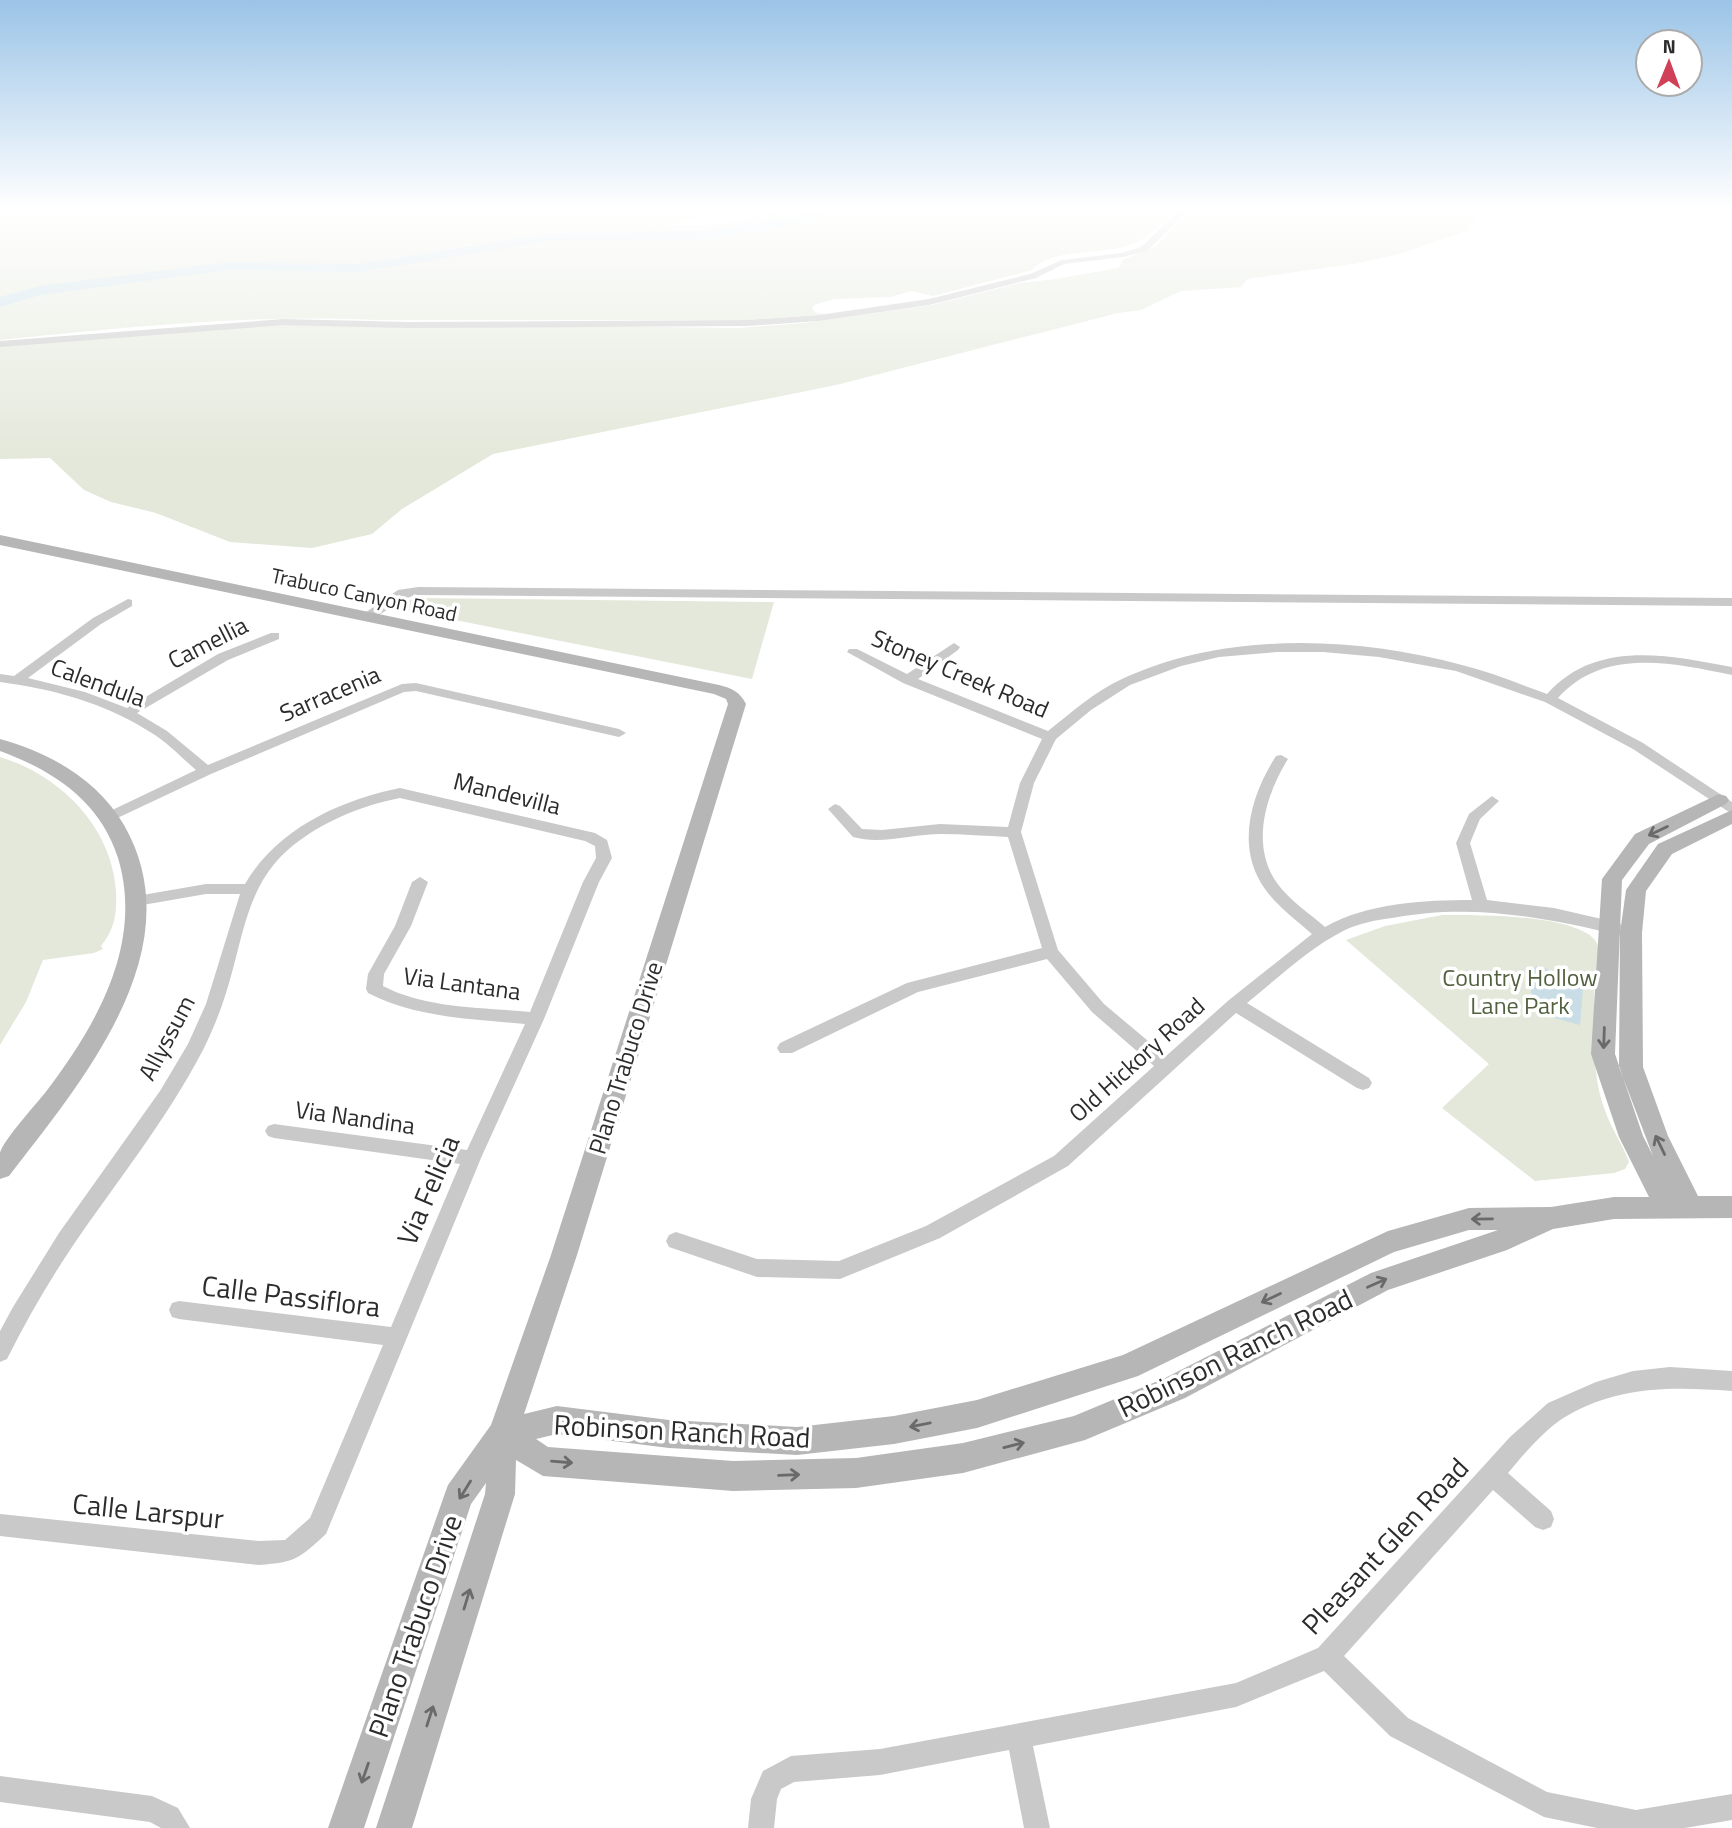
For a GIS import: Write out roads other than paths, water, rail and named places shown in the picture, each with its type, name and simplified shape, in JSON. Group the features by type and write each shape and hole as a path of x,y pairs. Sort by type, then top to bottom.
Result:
{"street":[{"path":"0,344 284,322 408,325 747,323 818,318 929,302 964,293"},
{"name":"Trabuco Canyon Road","path":"0,540 719,690"},
{"path":"365,617 402,593 418,591 1732,602"},
{"path":"17,680 97,621 128,603"},
{"name":"Camellia","path":"126,714 223,657 275,636"},
{"path":"908,680 954,647"},
{"path":"1167,1067 1098,1008 1051,952 1014,832 1027,783 1050,737 1086,706 1125,681 1177,663 1219,653 1265,649 1323,648 1379,653 1459,668 1550,699 1639,746 1728,808"},
{"name":"Stoney Creek Road","path":"853,652 908,680 1050,737"},
{"path":"1550,699 1574,675 1603,664 1631,660 1685,661 1732,671"},
{"name":"Calendula","path":"0,678 63,690 126,714 156,730 206,771"},
{"name":"Sarracenia","path":"111,816 206,771 395,690 409,687 619,733"},
{"name":"Plano Trabuco Drive","path":"346,1828 459,1496 503,1433 564,1255 737,707 733,696 719,690"},
{"path":"0,745 43,762 93,794 111,816 130,854 137,901 132,944 112,1006 65,1084 0,1169"},
{"path":"1281,759 1267,779 1255,817 1255,844 1268,883 1323,935"},
{"name":"Mandevilla","path":"400,793 590,837 602,844"},
{"name":"Allyssum","path":"0,1352 35,1286 189,1059 218,994 236,923 248,890 272,856 291,841 347,810 386,795 400,793"},
{"path":"1481,905 1463,843 1474,817 1492,801"},
{"path":"1679,1207 1631,1138 1603,1054 1612,879 1642,839 1728,808"},
{"path":"1679,1207 1631,1067 1631,933 1636,890 1665,849 1728,808"},
{"path":"835,809 859,834 882,835 940,829 1014,832"},
{"name":"Via Felicia","path":"290,1551 318,1526 472,1158 536,1019 591,882 604,858 602,844"},
{"name":"Via Lantana","path":"420,882 403,926 376,974 374,989 389,999 456,1011 536,1019"},
{"path":"137,901 197,889 227,887 248,890"},
{"name":"Old Hickory Road","path":"676,1241 757,1268 840,1270 933,1232 1061,1161 1235,1004 1323,935 1341,925 1386,911 1432,905 1481,905 1511,907 1608,925 1631,933"},
{"path":"786,1048 914,987 1051,952"},
{"path":"1235,1004 1363,1083"},
{"name":"Via Nandina","path":"274,1131 472,1158"},
{"name":"Robinson Ranch Road","path":"503,1433 557,1420 669,1434 797,1441 894,1430 977,1415 1128,1367 1388,1242 1469,1219 1551,1218 1614,1209 1732,1207"},
{"name":"Robinson Ranch Road","path":"503,1433 542,1461 733,1476 856,1473 963,1458 1075,1430 1175,1388 1380,1281 1498,1242 1551,1218"},
{"name":"Calle Passiflora","path":"179,1310 397,1337"},
{"name":"Pleasant Glen Road","path":"761,1828 764,1799 772,1780 791,1769 880,1762 1236,1695 1327,1657 1518,1445 1556,1410 1596,1392 1633,1381 1670,1377 1732,1381"},
{"name":"Plano Trabuco Drive","path":"394,1828 500,1494 503,1433"},
{"path":"1492,1474 1543,1519"},
{"name":"Calle Larspur","path":"0,1525 259,1553 290,1551"},
{"path":"1327,1657 1399,1727 1544,1804 1636,1823 1732,1807"},
{"path":"1019,1737 1037,1828"},
{"path":"0,1789 152,1809 169,1817 176,1827"}],"water":[{"path":"1536,966 1583,988 1580,1025 1547,1016 1547,1006 1532,1001 1530,973"}],"waterway":[{"path":"0,302 31,293"}],"park label":[{"name":"Country Hollow Lane Park","path":"1520,992"}]}
